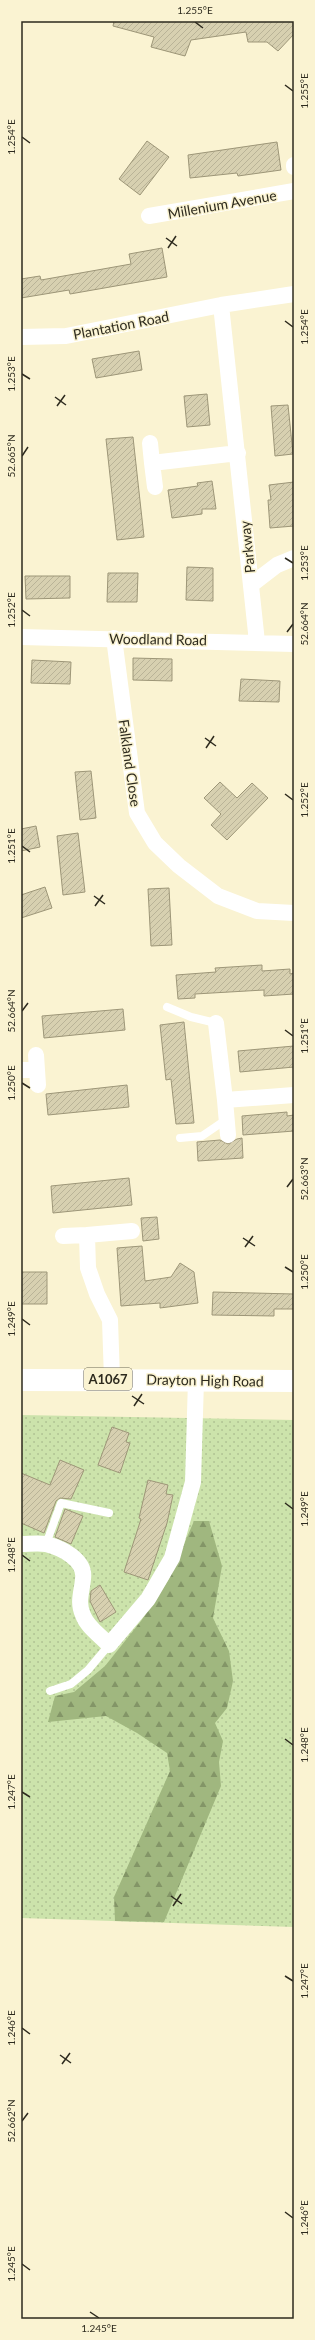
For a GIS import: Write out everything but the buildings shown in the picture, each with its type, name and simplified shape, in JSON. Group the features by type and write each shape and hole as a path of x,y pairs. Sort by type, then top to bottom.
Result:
{"main road":[{"name":"Drayton High Road","path":"21,1380 294,1381"}],"street":[{"name":"Millenium Avenue","path":"149,216 294,191"},
{"name":"Plantation Road","path":"21,337 66,336 221,305 294,294"},
{"name":"Parkway","path":"221,305 257,642"},
{"path":"150,443 155,487"},
{"path":"152,463 238,453"},
{"path":"251,585 277,565 294,558"},
{"name":"Woodland Road","path":"21,637 114,638 294,644"},
{"name":"Falkland Close","path":"114,638 137,813 155,843 179,866 218,896 257,911 294,913"},
{"path":"216,1023 227,1127"},
{"path":"225,1100 294,1095"},
{"path":"63,1236 132,1231"},
{"path":"87,1235 88,1268 97,1294 110,1320 112,1380"},
{"path":"21,1544 46,1544 68,1553 80,1563 84,1577 79,1596 83,1616 94,1630 110,1645 148,1600 172,1558 193,1482 196,1380"}],"lane":[{"path":"167,1007 191,1017 216,1023"},
{"path":"180,1138 202,1136 227,1127"},
{"path":"46,1544 61,1503 109,1513"},
{"path":"50,1691 71,1684 88,1670 110,1645"}],"green space":[{"path":"21,1415 294,1420 294,1927 21,1918"},
{"path":"194,1521 209,1521 222,1566 213,1618 229,1651 233,1681 227,1708 215,1723 223,1741 219,1762 221,1786 164,1922 115,1921 114,1897 170,1771 167,1753 137,1733 106,1716 48,1722 55,1696 74,1692 105,1666 141,1621 169,1579"}]}
